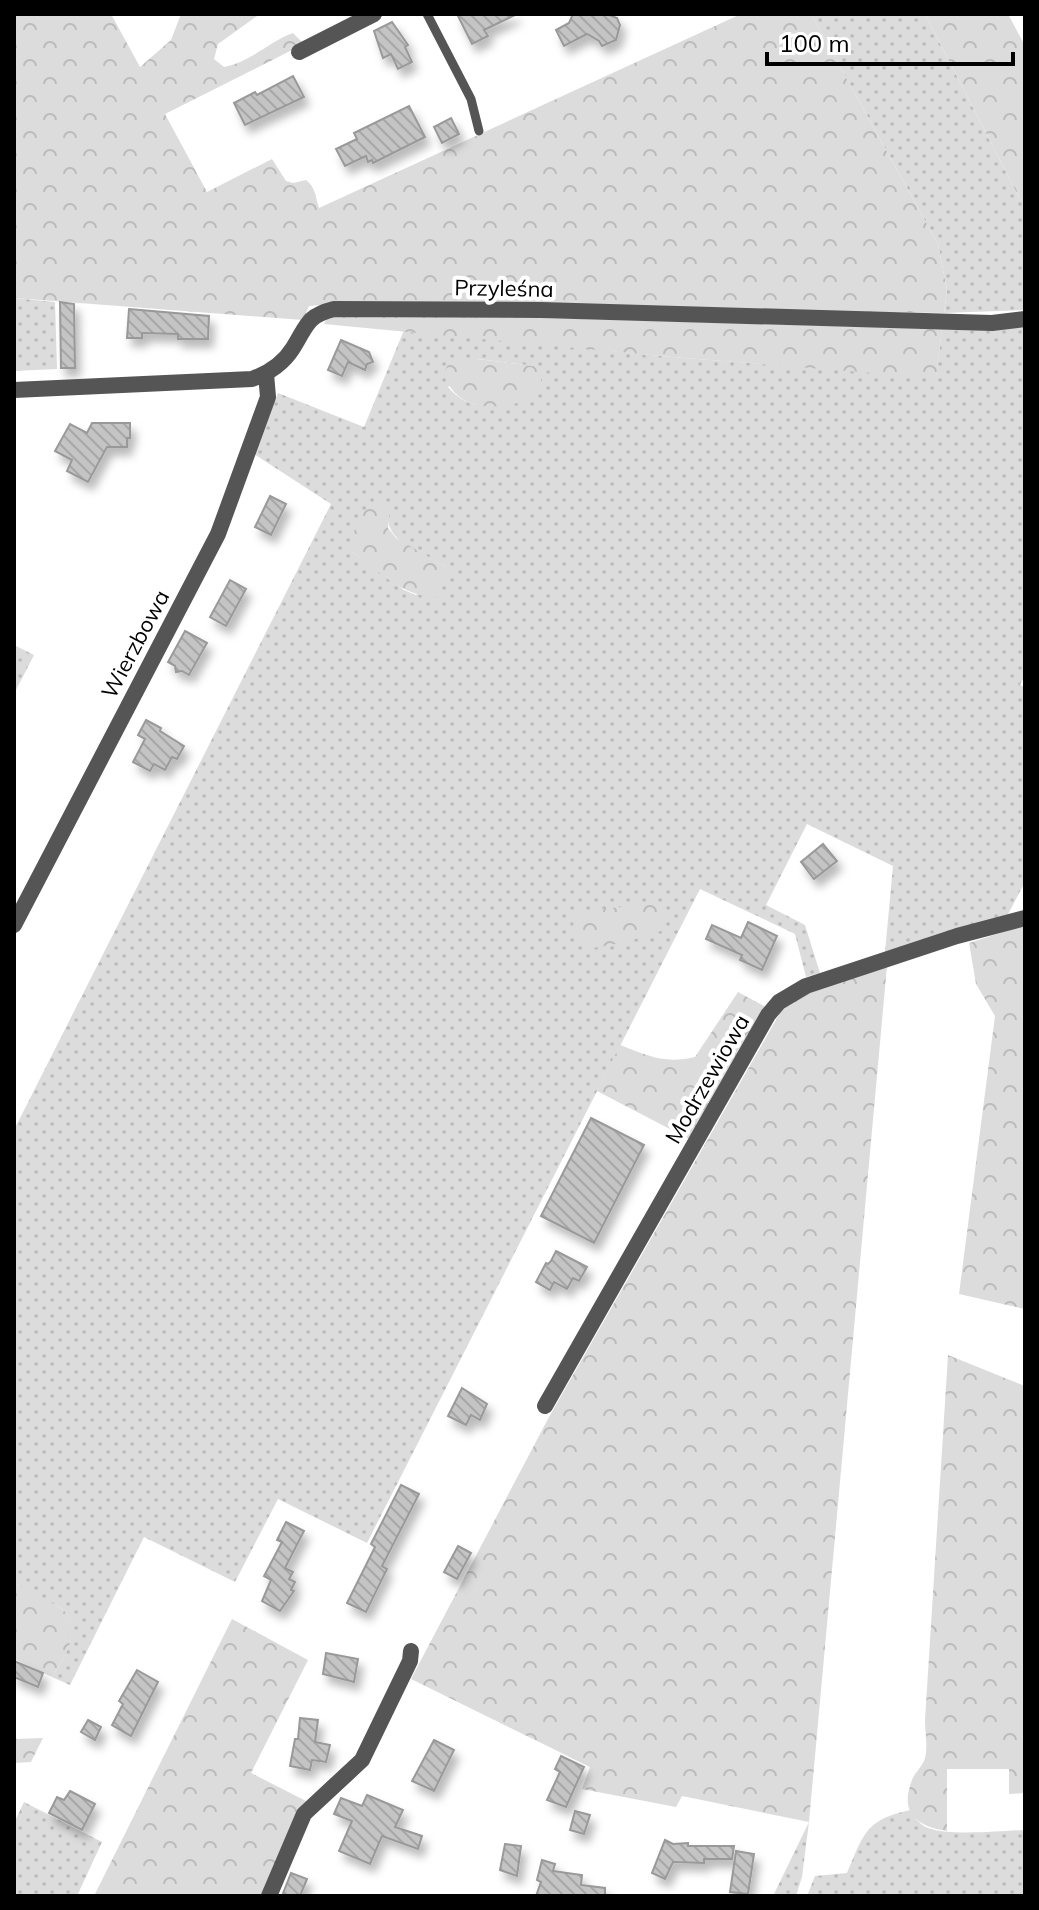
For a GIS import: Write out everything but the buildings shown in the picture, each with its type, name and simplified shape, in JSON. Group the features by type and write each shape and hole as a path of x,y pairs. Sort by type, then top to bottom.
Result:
{"street":[{"path":"299,52 374,14"},
{"name":"Przyleśna","path":"266,374 283,361 310,319 320,312 334,309 541,310 992,323 1025,319"},
{"path":"14,390 252,379 266,374"},
{"name":"Wierzbowa","path":"14,925 218,534 268,397 266,374"},
{"name":"Modrzewiowa","path":"545,1406 768,1015 779,1002 806,986 957,936 1025,918"},
{"path":"269,1896 304,1814 362,1760 410,1661 411,1651"}],"lane":[{"path":"427,14 471,99 479,131"}],"green space":[{"path":"14,14 111,14 140,67 171,40 181,14 260,14 218,44 214,59 224,67 243,61 293,33 304,44 165,114 207,192 272,159 286,181 306,180 309,183 319,208 741,14 811,14 938,244 947,290 944,313 333,304 309,306 303,320 14,298"},
{"path":"811,14 925,14 1025,209 1025,310 944,313 947,290 938,244"},
{"path":"925,14 1008,14 1025,46 1025,209"},
{"path":"14,298 55,302 57,369 14,371"},
{"path":"439,315 942,329 936,378 324,324 328,316"},
{"path":"1025,327 1025,675 1020,685 1025,688 1025,882 1005,920 885,952 893,866 807,824 766,905 805,925 820,973 806,977 795,934 700,889 367,1543 278,1499 235,1582 144,1537 70,1685 52,1677 70,1642 71,1623 59,1607 35,1597 14,1582 14,1130 331,504 254,454 278,393 364,427 404,330 671,357 936,377 942,329","holes":["478,359 534,366 514,404 470,403 448,387","388,518 394,535 401,542 446,567 416,595 404,590 353,552"]},
{"path":"461,357 534,366 542,376 537,398 496,406 471,403 451,388 444,374 447,366"},
{"path":"378,499 390,507 388,528 396,538 446,567 447,574 437,598 401,587 353,552 358,522"},
{"path":"14,645 34,655 14,694"},
{"path":"663,903 668,911 662,930 638,938 587,948 576,940 571,929 580,911"},
{"path":"1025,925 1025,1309 959,1294 995,1016 976,984 969,943"},
{"path":"887,966 809,1822 682,1796 676,1807 582,1789 590,1767 411,1679 549,1417 788,999"},
{"path":"738,992 766,1007 689,1139 597,1091 620,1045 665,1059 695,1057"},
{"path":"948,1355 1025,1386 1025,1793 1009,1794 1009,1769 947,1769 947,1831 919,1821 909,1809 908,1801 912,1780 926,1754 925,1720"},
{"path":"14,1582 59,1607 71,1623 70,1642 52,1677 14,1659"},
{"path":"232,1619 308,1660 251,1773 308,1802 264,1896 94,1896"},
{"path":"43,1738 31,1762 14,1763 14,1739"},
{"path":"24,1802 102,1842 77,1896 14,1896 14,1823"},
{"path":"910,1810 922,1825 948,1832 1025,1830 1025,1896 807,1896 815,1876 847,1873 863,1839 875,1824"},
{"path":"809,1822 802,1877 796,1896 773,1896"}]}
